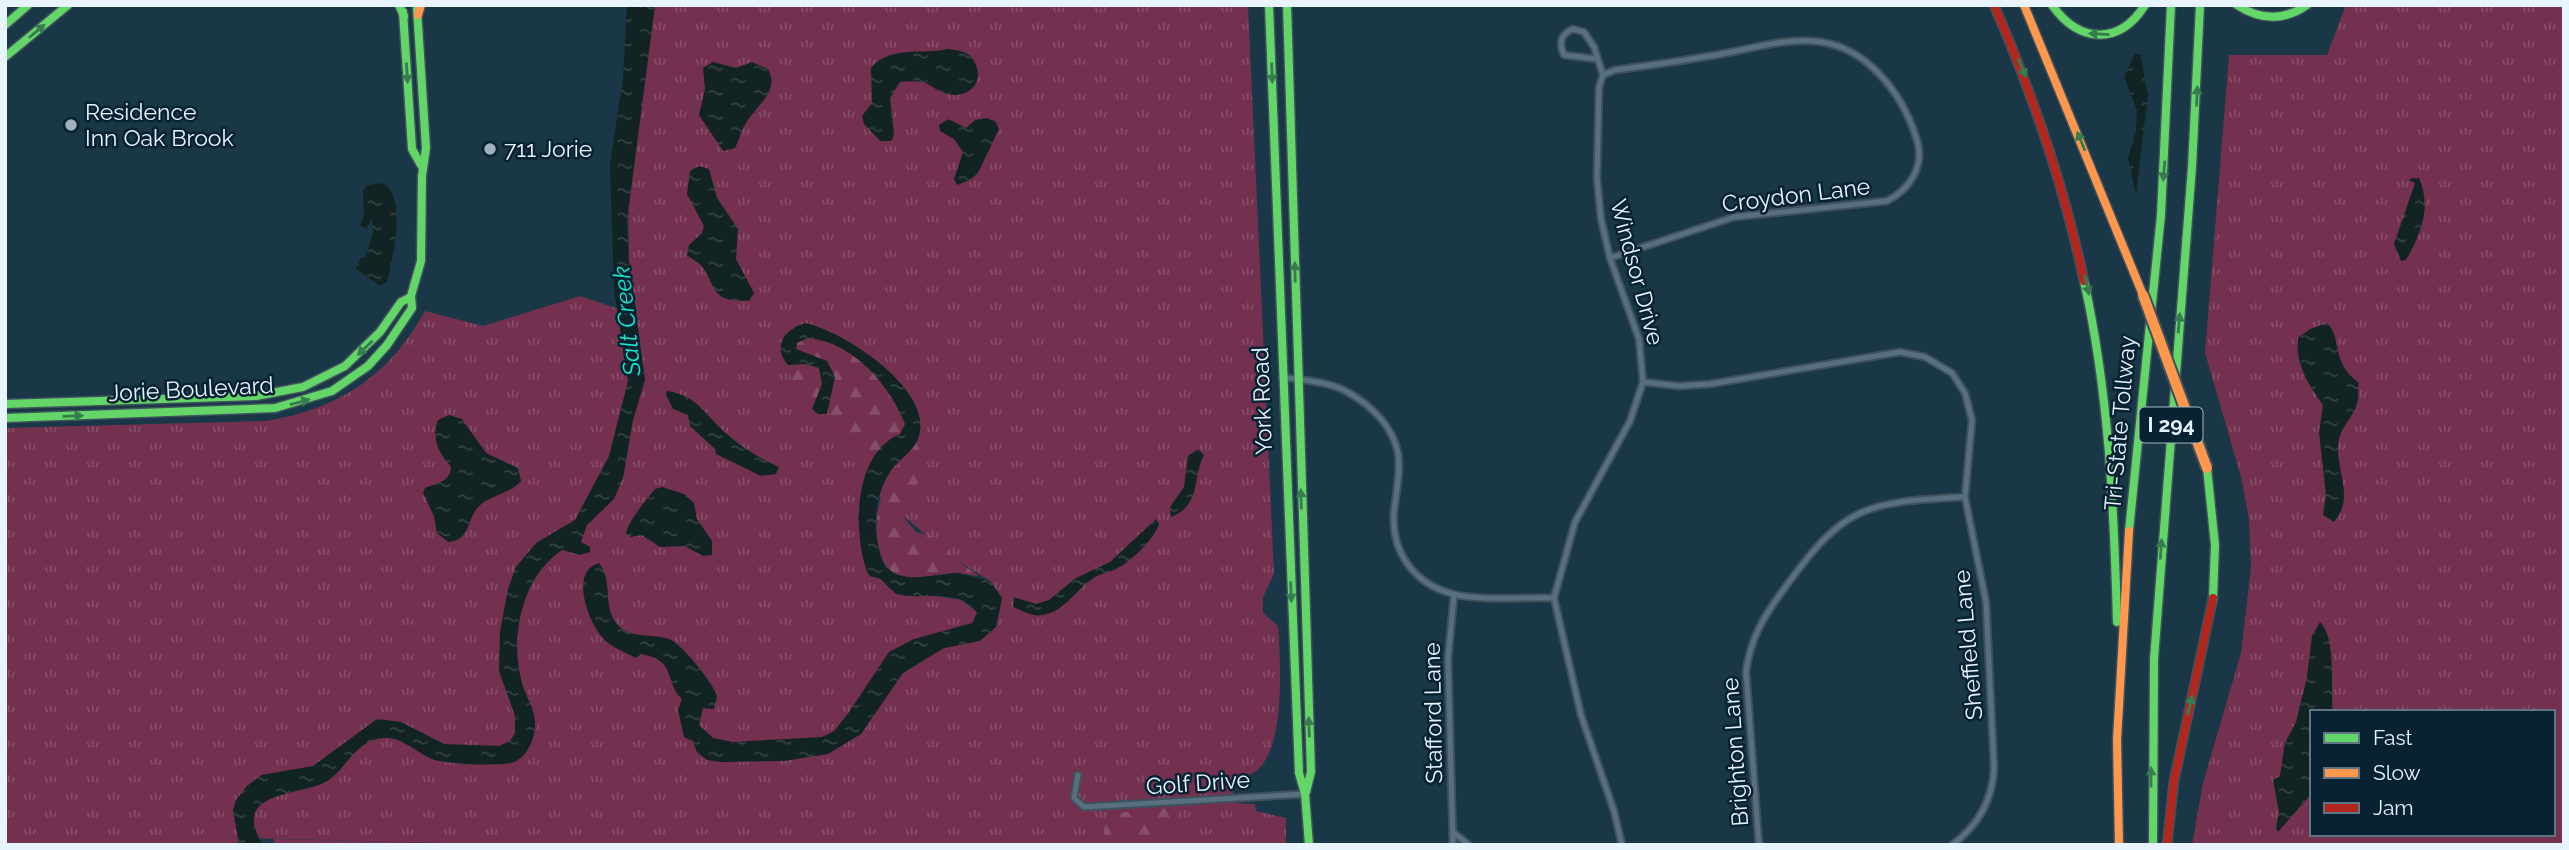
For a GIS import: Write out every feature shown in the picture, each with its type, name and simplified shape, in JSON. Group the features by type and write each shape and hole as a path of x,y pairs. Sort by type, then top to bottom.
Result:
{"main road":[{"path":"5,25 28,5"},
{"path":"5,57 68,5"},
{"name":"York Road","path":"1269,5 1299,773 1306,794 1309,845"},
{"name":"York Road","path":"1287,5 1311,772 1306,794"},
{"path":"1994,5 2023,71 2055,161 2093,313 2107,408 2113,490 2117,713"},
{"path":"2024,5 2143,295 2192,421 2207,468 2216,539 2213,593 2174,775 2167,845"},
{"path":"2052,5 2070,26 2096,36 2121,31 2132,23 2145,5"},
{"name":"Tri-State Tollway","path":"2119,845 2117,713 2125,592 2165,153 2171,5"},
{"name":"I 294","path":"2153,845 2151,768 2154,659 2192,167 2200,5"},
{"path":"2237,5 2253,15 2271,19 2287,16 2307,5"},
{"name":"Jorie Boulevard","path":"5,418 262,410 312,399 354,378 374,361 390,344 412,308 409,298 421,265 421,165 426,148 419,8"},
{"name":"Jorie Boulevard","path":"402,9 412,149 421,165"},
{"name":"Jorie Boulevard","path":"5,404 256,396 294,390 345,366 380,332 401,302 409,298"}],"street":[{"name":"Windsor Drive","path":"1597,59 1564,55 1561,41 1563,35 1573,29 1584,32 1590,38 1603,75 1599,87 1597,178 1601,219 1610,258 1639,339 1643,382 1630,421 1574,522 1554,598 1581,715 1615,811 1622,845"},
{"name":"Croydon Lane","path":"1603,75 1615,70 1790,42 1832,44 1862,58 1894,92 1907,114 1919,153 1918,166 1906,189 1887,201 1734,217 1610,258"},
{"name":"Sheffield Lane","path":"1643,382 1693,386 1893,353 1925,357 1952,373 1968,401 1972,427 1965,497 1987,614 1993,778 1989,799 1980,817 1969,833 1952,845"},
{"path":"1282,377 1326,384 1349,393 1377,414 1386,426 1398,456 1393,522 1398,548 1415,574 1454,595 1554,598"},
{"name":"Brighton Lane","path":"1759,845 1746,672 1750,646 1759,626 1822,539 1851,517 1895,501 1965,497"},
{"name":"Stafford Lane","path":"1454,595 1448,652 1454,845"},
{"name":"Golf Drive","path":"1077,775 1075,801 1080,805 1092,807 1306,794"},
{"path":"1453,832 1469,845"}],"green space":[{"path":"655,5 1248,5 1274,574 1263,597 1263,613 1278,626 1280,685 1279,709 1269,753 1259,768 1245,776 1234,776 1233,803 1255,804 1256,811 1286,818 1286,845 523,845 241,838 242,845 5,845 5,428 266,421 292,415 317,408 359,386 395,354 425,311 483,326 580,296 637,315 629,262 628,195","holes":["863,490 882,498 955,559 990,581 1002,598 996,626 961,600 890,589 881,579 867,572 858,518"]},
{"path":"2346,5 2564,5 2564,845 2192,845 2203,783 2241,653 2251,567 2249,519 2241,477 2205,353 2229,55 2327,55"},
{"path":"808,338 840,348 867,367 889,394 905,424 900,434 891,438 867,469 828,420 832,389 811,354 796,349 797,343"},
{"path":"805,364 819,368 821,378 820,389 812,409 796,398 788,365"},
{"path":"917,441 922,452 922,471 906,509 905,519 916,532 935,537 955,559 979,576 955,573 926,577 899,575 892,572 883,560 877,536 877,521 883,492 897,466"},
{"path":"1171,808 1175,818 1169,834 1175,845 1103,845 1104,823 1123,812"},
{"path":"274,839 523,845 273,845"}],"water":[{"name":"Salt Creek","path":"627,5 655,5 627,221 629,262 645,380 633,420 623,478 614,499 587,525 581,542 590,547 590,552 580,555 562,550 548,562 527,594 521,613 517,652 519,671 535,718 530,746 523,756 508,764 475,764 435,760 393,739 368,742 329,780 262,804 255,814 255,827 263,845 239,845 233,810 236,800 247,786 261,775 313,766 377,719 401,722 444,744 499,746 510,741 515,733 515,716 499,671 500,632 508,589 516,567 536,543 575,520 609,456 628,381 614,290 610,164 623,79"},
{"path":"948,49 964,52 973,59 978,77 973,88 955,95 944,93 922,82 900,82 890,98 894,134 892,141 880,141 864,124 862,116 872,103 871,68 887,56 897,53"},
{"path":"2135,54 2140,54 2148,94 2136,194 2128,158 2136,131 2137,110 2124,77"},
{"path":"713,62 736,68 752,62 768,69 771,85 764,100 748,120 735,148 723,151 699,115 705,89 703,68"},
{"path":"986,118 995,121 999,129 978,173 970,180 957,185 954,179 963,152 954,139 940,131 939,125 948,119 966,128 975,120"},
{"path":"699,166 709,169 717,198 738,229 736,259 754,293 749,301 723,298 702,267 687,255 689,245 702,233 704,226 687,194 690,171"},
{"path":"2419,178 2425,210 2416,240 2406,260 2401,261 2394,244 2415,183 2409,180"},
{"path":"381,183 390,189 397,213 395,244 387,282 380,286 355,268 362,257 365,258 373,233 372,219 366,229 360,225 364,215 363,190 368,185"},
{"path":"805,323 822,328 863,351 902,384 915,403 920,422 917,441 885,480 877,505 877,543 885,567 897,575 912,578 957,573 990,581 1002,598 996,627 980,641 944,648 903,673 861,734 828,754 784,761 707,760 697,752 693,742 684,737 678,710 682,699 676,692 665,666 653,657 641,654 636,658 614,647 600,635 588,613 583,588 590,568 599,563 604,571 611,613 621,628 631,633 669,639 696,664 717,696 714,709 703,708 699,725 713,738 733,742 822,737 834,731 889,652 914,639 972,623 977,613 962,600 951,597 896,594 881,579 870,576 867,572 862,555 859,516 865,475 873,458 885,444 900,434 905,424 889,394 867,367 840,348 808,338 797,343 796,349 827,361 835,377 827,414 818,414 812,409 822,384 819,368 805,364 788,365 781,351 786,334"},
{"path":"2327,323 2335,336 2344,367 2359,383 2354,412 2339,441 2344,496 2340,513 2334,522 2323,515 2326,495 2319,432 2323,405 2304,373 2298,347 2298,338 2310,329"},
{"path":"667,391 694,402 734,440 779,467 776,474 761,476 716,454 715,449 690,426 688,415 673,409 666,395"},
{"path":"449,415 462,419 486,453 518,468 521,481 478,507 461,538 448,542 437,533 434,516 423,493 425,488 442,481 450,472 451,467 440,451 435,433 438,420"},
{"path":"1198,449 1204,455 1192,498 1181,512 1171,517 1170,507 1184,487 1188,456"},
{"path":"662,487 684,494 694,503 697,519 712,541 712,555 703,556 685,546 660,547 642,535 631,537 626,534 642,505 655,489"},
{"path":"1156,519 1159,524 1156,530 1135,555 1116,569 1094,578 1057,610 1035,615 1013,607 1014,597 1036,604 1049,600 1076,578 1110,562"},
{"path":"2320,622 2329,640 2331,652 2333,710 2310,710 2310,795 2278,832 2276,828 2279,812 2273,780 2280,776 2285,743 2296,722 2307,677 2312,636"}],"traffic: fast":[{"path":"5,25 28,5"},
{"path":"5,57 68,5"},
{"path":"399,5 404,16"},
{"path":"1269,5 1299,773 1305,794 1309,845"},
{"path":"1287,5 1311,772 1306,792"},
{"path":"2052,5 2074,27 2099,35 2123,28 2145,5"},
{"path":"2129,531 2161,215 2171,5"},
{"path":"2153,845 2154,659 2192,167 2200,5"},
{"path":"2237,5 2254,14 2272,17 2290,14 2307,5"},
{"path":"5,418 275,408 332,391 368,366 387,345 412,308 411,296 421,261 422,176 426,148 417,9"},
{"path":"403,12 412,149 421,165"},
{"path":"2084,281 2105,408 2112,494 2117,622"},
{"path":"5,404 256,396 303,387 345,366 380,332 401,302 409,298"},
{"path":"2207,468 2215,545 2213,598"}],"traffic: slow":[{"path":"418,15 421,5"},
{"path":"2024,5 2143,295"},
{"path":"2143,295 2207,468"},
{"path":"2119,845 2117,740 2129,531"}],"traffic: jam":[{"path":"1994,5 2046,141 2067,210 2084,281"},
{"path":"2167,845 2174,781 2213,598"}],"place":[{"name":"Residence Inn Oak Brook","path":"71,125"},
{"name":"711 Jorie","path":"490,149"}]}
